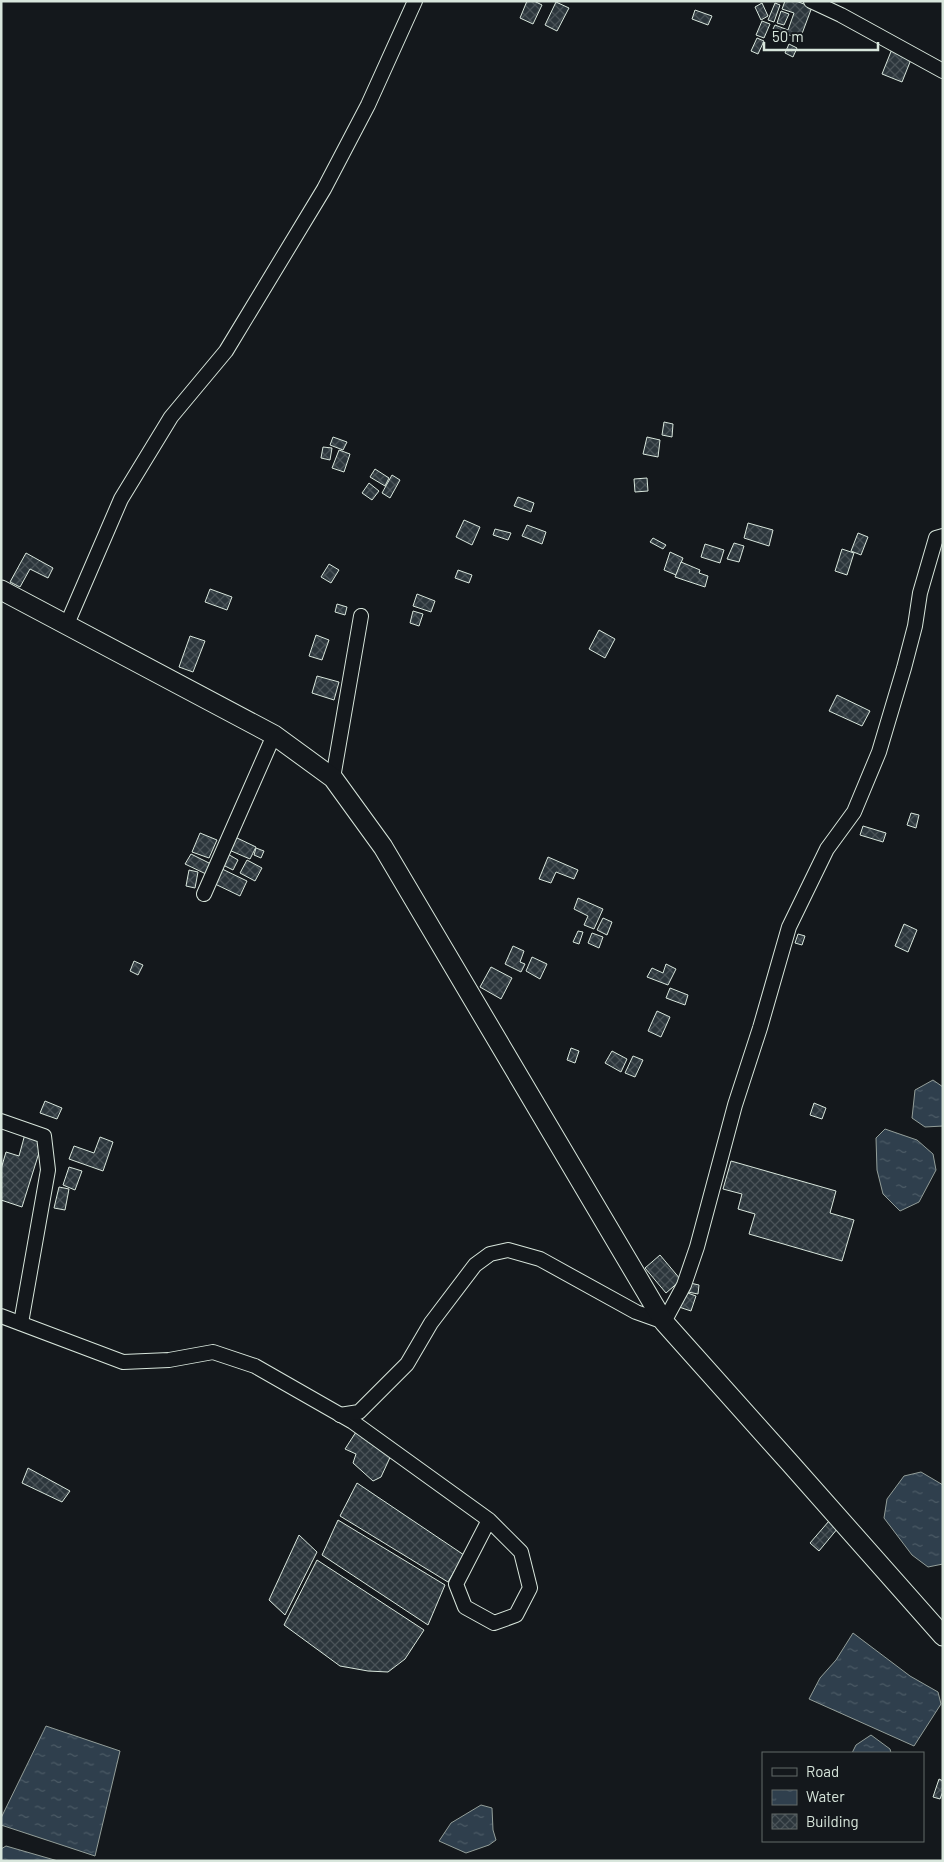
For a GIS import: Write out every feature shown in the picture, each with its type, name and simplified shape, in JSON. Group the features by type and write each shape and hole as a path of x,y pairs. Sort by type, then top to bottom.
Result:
{"main road":[{"path":"1,590 274,735 334,778 383,847 664,1322 943,1636"}],"street":[{"path":"67,624 122,499 171,417 226,350 324,189 368,105 415,1"},
{"path":"811,1 841,15 943,71"},
{"path":"340,1415 360,1412 407,1364 437,1316 475,1265 490,1254 508,1250 540,1259 636,1312 664,1322 684,1285 697,1248 735,1105 789,927 827,849 854,812 879,752 904,668 927,567 936,538 943,536"},
{"path":"334,778 361,616"},
{"path":"204,894 274,735"},
{"path":"1,1121 44,1136 48,1170 21,1323"},
{"path":"1,1316 123,1362 169,1360 213,1352 255,1366 353,1422 489,1520 521,1552 530,1588 516,1615 494,1623 465,1608 456,1584 489,1520"}],"water":[{"path":"933,1080 943,1087 943,1126 925,1127 912,1118 915,1090"},
{"path":"885,1129 917,1140 933,1154 936,1170 919,1202 900,1211 883,1194 877,1170 876,1138"},
{"path":"921,1472 943,1485 943,1564 928,1567 912,1555 884,1518 887,1499 904,1476"},
{"path":"853,1633 910,1676 938,1692 941,1704 914,1746 809,1699 820,1678 836,1660"},
{"path":"46,1726 120,1751 95,1856 1,1825 1,1818"},
{"path":"871,1735 890,1749 891,1752 852,1752 856,1745"},
{"path":"481,1805 492,1808 493,1830 496,1840 489,1845 466,1853 439,1841 451,1823"},
{"path":"6,1846 58,1861 1,1861 1,1849"}],"building":[{"path":"527,1 534,1 542,5 533,24 520,18"},
{"path":"785,1 796,1 812,7 800,39 773,29 775,25 788,30 794,13 782,9"},
{"path":"556,2 569,8 557,31 545,25"},
{"path":"762,3 768,16 761,20 755,7"},
{"path":"775,3 780,5 774,22 768,20"},
{"path":"695,10 712,16 708,25 692,19"},
{"path":"781,11 789,14 784,25 777,23"},
{"path":"762,21 770,24 764,38 756,35"},
{"path":"757,38 764,41 758,54 751,51"},
{"path":"789,44 797,48 793,57 785,53"},
{"path":"892,49 912,57 902,82 882,74"},
{"path":"664,422 673,424 672,437 662,435"},
{"path":"333,437 347,442 343,450 330,445"},
{"path":"647,437 660,440 658,457 643,454"},
{"path":"323,447 332,448 330,460 321,458"},
{"path":"339,450 350,454 344,472 332,468"},
{"path":"375,469 389,478 385,486 370,477"},
{"path":"392,475 400,480 390,498 382,493"},
{"path":"647,478 648,491 635,492 634,479"},
{"path":"369,483 379,491 372,500 362,493"},
{"path":"518,497 534,503 531,512 514,506"},
{"path":"464,520 480,527 472,545 456,537"},
{"path":"748,523 773,530 769,546 744,538"},
{"path":"527,525 546,532 542,544 522,536"},
{"path":"495,529 511,533 508,540 493,535"},
{"path":"858,533 868,537 861,555 851,551"},
{"path":"653,538 666,545 663,549 650,542"},
{"path":"734,543 744,546 739,562 727,559"},
{"path":"705,544 724,550 720,563 701,557"},
{"path":"842,549 854,553 847,575 835,571"},
{"path":"670,552 683,558 676,575 664,570"},
{"path":"26,553 53,568 48,578 30,569 20,587 10,582"},
{"path":"681,562 700,570 699,573 708,576 705,587 675,577"},
{"path":"329,564 339,570 331,583 321,577"},
{"path":"458,570 472,575 469,583 455,578"},
{"path":"210,589 232,597 227,610 205,602"},
{"path":"417,594 435,601 431,612 413,606"},
{"path":"337,604 347,607 345,615 335,612"},
{"path":"413,611 423,614 419,626 410,623"},
{"path":"599,630 615,639 605,658 589,649"},
{"path":"316,635 329,640 322,660 309,656"},
{"path":"190,636 205,641 193,672 179,667"},
{"path":"317,676 339,682 334,700 312,693"},
{"path":"837,695 870,711 862,726 829,711"},
{"path":"911,813 919,815 916,828 907,825"},
{"path":"863,826 886,833 883,842 860,835"},
{"path":"200,833 217,840 209,858 192,852"},
{"path":"235,837 256,847 250,859 229,850"},
{"path":"256,848 264,851 261,858 254,855"},
{"path":"226,853 238,860 233,870 221,864"},
{"path":"191,854 211,864 206,874 185,864"},
{"path":"548,857 578,870 574,879 556,872 551,883 539,879"},
{"path":"247,860 262,868 255,881 240,873"},
{"path":"220,868 247,881 240,896 213,883"},
{"path":"189,870 198,872 195,888 186,886"},
{"path":"578,898 603,909 594,929 584,925 588,916 574,909"},
{"path":"603,918 612,922 607,935 597,930"},
{"path":"904,924 917,930 908,952 895,946"},
{"path":"578,931 583,932 579,944 573,942"},
{"path":"592,933 603,937 599,948 588,943"},
{"path":"798,934 805,936 802,945 795,943"},
{"path":"513,946 524,951 520,962 525,964 521,972 505,964"},
{"path":"532,957 547,964 540,979 526,971"},
{"path":"134,961 143,965 138,975 130,971"},
{"path":"666,964 676,969 668,985 647,977 652,968 663,973"},
{"path":"491,967 512,978 501,999 480,987"},
{"path":"670,988 688,995 685,1005 666,998"},
{"path":"657,1011 670,1017 661,1037 648,1031"},
{"path":"571,1048 579,1051 575,1063 567,1060"},
{"path":"612,1051 627,1059 621,1072 605,1063"},
{"path":"633,1056 643,1060 635,1077 625,1073"},
{"path":"45,1101 62,1108 57,1119 40,1113"},
{"path":"814,1103 826,1108 822,1119 810,1115"},
{"path":"25,1134 43,1140 22,1207 1,1200 1,1169 6,1152 19,1156"},
{"path":"100,1137 113,1142 103,1171 69,1159 74,1146 94,1153"},
{"path":"731,1161 836,1191 830,1213 854,1220 842,1261 749,1234 755,1214 738,1209 742,1194 723,1189"},
{"path":"69,1167 82,1171 75,1190 63,1185"},
{"path":"59,1187 69,1189 65,1210 54,1208"},
{"path":"660,1255 681,1280 666,1293 645,1268"},
{"path":"690,1283 699,1285 698,1294 688,1292"},
{"path":"685,1292 696,1296 691,1311 679,1307"},
{"path":"356,1432 393,1451 381,1477 373,1481 353,1463 356,1454 345,1449"},
{"path":"28,1468 70,1491 62,1502 22,1483"},
{"path":"357,1483 464,1555 448,1582 340,1516"},
{"path":"338,1520 445,1585 428,1625 322,1555"},
{"path":"829,1521 838,1528 819,1551 810,1543"},
{"path":"299,1535 317,1552 285,1615 269,1600"},
{"path":"317,1560 424,1630 405,1659 388,1672 340,1666 284,1625"},
{"path":"939,1779 943,1781 943,1791 940,1799 933,1797"}]}
